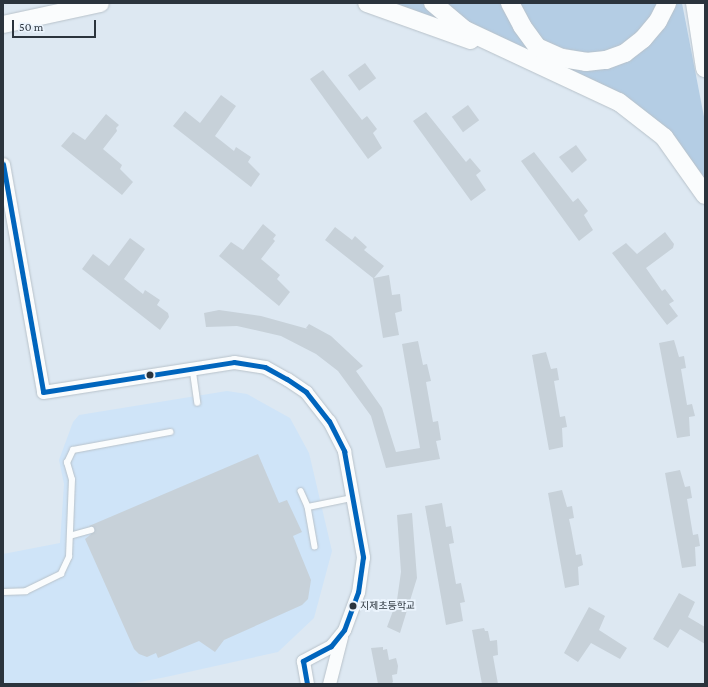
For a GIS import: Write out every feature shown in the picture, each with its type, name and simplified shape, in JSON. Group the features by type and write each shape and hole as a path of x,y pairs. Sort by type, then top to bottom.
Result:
{"highway":[{"path":"367,3 532,62"},
{"path":"433,3 465,30 619,102 664,137 705,195"},
{"path":"510,3 522,26 538,47 562,58 586,62 606,60 625,53 643,39 658,21 667,3"},
{"path":"695,3 705,68"}],"main road":[{"path":"3,24 100,3"}],"street":[{"path":"3,164 43,392 234,362 265,367 306,392 329,421 344,451 363,557 358,592 344,630 329,684"},
{"path":"308,684 303,661 331,646 344,630"}],"lane":[{"path":"193,368 198,403"},
{"path":"3,592 26,591 61,574 69,557 72,480 67,463 73,450 170,432"},
{"path":"301,491 308,507 315,546"},
{"path":"308,507 352,498"},
{"path":"70,536 91,530"}],"shaded area":[{"path":"390,3 424,3 440,21"},
{"path":"438,3 504,3 532,48 611,62 671,3 682,3 705,122 705,179 672,135 489,38"},
{"path":"516,3 662,3 648,27 615,50 588,54 558,47 541,39"},
{"path":"227,391 247,394 290,418 309,453 332,551 314,618 278,652 166,677 129,684 3,684 3,554 60,543 64,484 59,460 73,422 79,415"}],"building":[{"path":"365,63 376,78 359,91 348,75"},
{"path":"323,70 362,120 367,116 377,129 373,133 382,148 368,159 310,79"},
{"path":"221,95 236,106 215,136 234,151 236,147 251,157 248,162 260,174 251,187 173,126 185,111 200,123"},
{"path":"468,105 479,120 463,132 452,117"},
{"path":"426,112 466,162 470,158 481,171 476,175 486,190 471,201 413,121"},
{"path":"106,114 119,125 116,128 117,131 103,149 122,165 120,169 133,182 122,195 61,146 73,132 85,140"},
{"path":"576,145 587,160 572,173 559,157"},
{"path":"534,152 573,202 578,198 588,211 584,215 593,230 579,241 521,161"},
{"path":"263,224 276,235 273,239 275,241 261,259 280,275 277,279 290,292 279,306 219,256 231,242 243,250"},
{"path":"335,227 352,240 355,236 367,247 364,250 384,266 374,278 389,275 392,295 400,294 402,311 395,313 399,335 383,338 373,278 325,240"},
{"path":"665,232 674,244 673,248 646,268 662,291 665,289 674,301 669,304 678,316 667,325 612,253 626,243 637,254"},
{"path":"130,238 145,249 124,279 143,294 145,290 160,300 157,305 168,313 169,317 160,330 82,269 93,254 109,266"},
{"path":"219,310 261,316 308,329 306,328 309,324 331,336 363,366 356,371 382,408 396,452 420,448 402,344 418,341 423,365 427,364 431,381 426,382 433,422 438,421 441,440 436,441 440,459 386,468 371,416 338,371 316,354 281,336 237,326 206,327 204,313"},
{"path":"674,340 679,357 684,356 686,368 681,369 687,405 692,404 695,416 689,417 690,436 677,438 659,343"},
{"path":"546,352 551,369 557,368 559,380 554,381 560,417 565,416 567,427 562,428 563,447 549,450 532,355"},
{"path":"258,454 279,503 287,500 302,532 293,536 311,580 308,599 302,605 224,640 215,652 199,641 158,658 156,653 147,657 139,654 134,649 85,539 95,531 94,527 89,526"},
{"path":"680,470 685,487 690,486 692,498 687,499 693,535 698,534 700,546 695,547 696,566 682,568 665,473"},
{"path":"562,490 567,507 572,506 574,518 569,519 576,555 581,554 583,565 578,567 579,585 565,588 548,493"},
{"path":"442,503 446,527 451,526 454,543 449,544 456,584 461,583 465,602 460,603 463,621 446,625 425,506"},
{"path":"412,513 417,578 400,633 387,627 397,600 401,572 397,515"},
{"path":"679,593 695,602 688,617 705,627 705,644 680,629 668,648 653,639"},
{"path":"589,607 605,616 599,630 627,648 620,659 591,643 578,662 564,653"},
{"path":"484,628 485,631 488,631 490,641 497,640 498,655 493,656 498,684 482,684 472,630"},
{"path":"383,647 383,650 387,649 389,660 396,658 398,666 397,674 392,675 393,682 391,684 378,684 371,648"}],"transit line":[{"path":"3,164 43,392 234,362 265,367 287,379 306,392 329,421 344,451 363,557 358,592 344,630 331,646 303,661 307,684"}],"place":[{"name":"지제초등학교","path":"353,606"}]}
